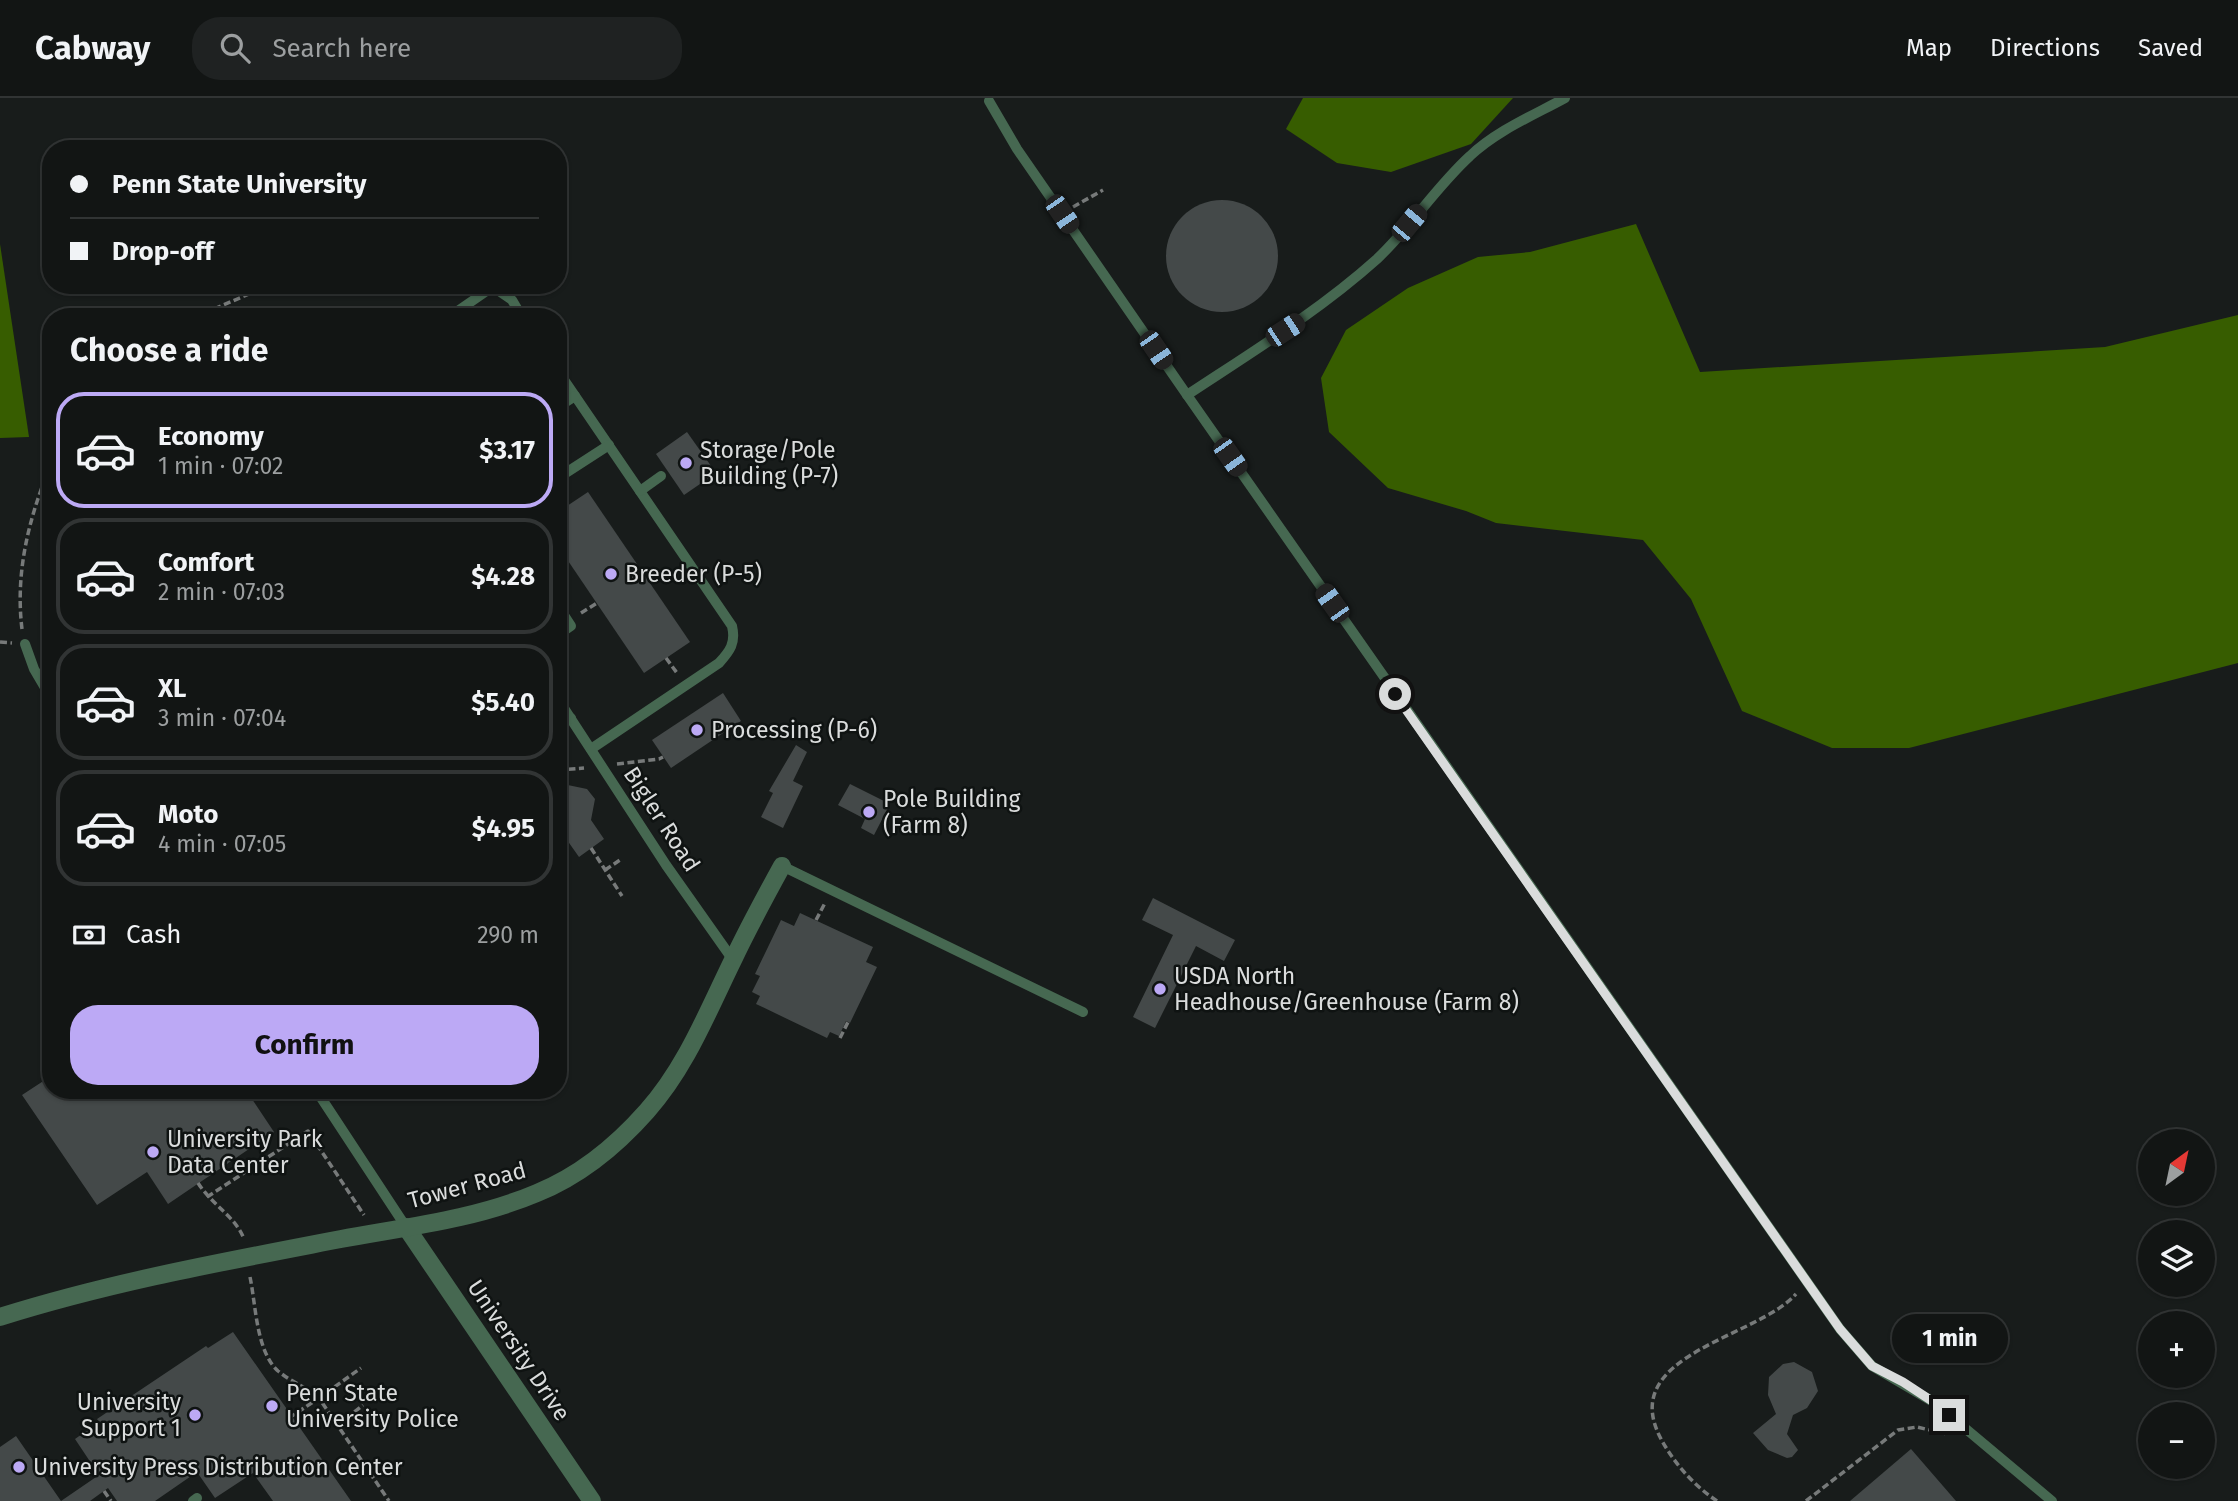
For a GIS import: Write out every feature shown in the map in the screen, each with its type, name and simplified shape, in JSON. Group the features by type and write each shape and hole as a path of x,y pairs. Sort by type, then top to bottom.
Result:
{"street":[{"name":"Tower Road","path":"0,1317 48,1302 247,1258 448,1220 538,1193 589,1164 619,1140 669,1084 690,1051 782,866"},
{"name":"University Drive","path":"406,1227 592,1501"}],"lane":[{"path":"1187,395 1308,315 1347,285 1379,257 1471,154 1502,132 1565,98"},
{"path":"989,101 1017,149 1187,395 1840,1329 1872,1366 1935,1403 2052,1501"},
{"path":"462,308 482,294"},
{"path":"503,294 512,300 517,308"},
{"path":"567,384 732,626 735,638 729,652 719,663 591,749"},
{"path":"567,402 576,396"},
{"path":"567,472 609,445"},
{"path":"640,491 661,476"},
{"path":"25,644 42,683"},
{"name":"Bigler Road","path":"567,712 666,865 733,960"},
{"path":"567,720 571,718"},
{"path":"782,866 1083,1012"},
{"path":"322,1099 406,1227"}],"path":[{"path":"1062,214 1103,190"},
{"path":"216,308 249,294"},
{"path":"25,644 19,594 23,553 42,487"},
{"path":"611,765 659,760 663,757"},
{"path":"567,770 586,768"},
{"path":"591,848 622,896"},
{"path":"605,870 620,860"},
{"path":"840,1038 848,1022"},
{"path":"207,1197 308,1131 365,1217"},
{"path":"198,1183 207,1197 239,1225 245,1241"},
{"path":"250,1277 265,1351 272,1364 319,1398 389,1501"},
{"path":"1717,1501 1686,1474 1668,1452 1656,1428 1652,1412 1657,1384 1674,1366 1787,1302 1805,1277"},
{"path":"289,1418 361,1368"},
{"path":"338,1425 363,1405"},
{"path":"1806,1501 1898,1430 1917,1427 1949,1435"},
{"path":"104,1491 111,1501"}],"green space":[{"path":"1303,98 1513,98 1471,144 1391,172 1337,163 1286,129"},
{"path":"1636,224 1700,372 2105,347 2238,315 2238,663 1909,748 1832,748 1742,711 1691,599 1643,540 1496,523 1466,511 1388,488 1329,432 1321,378 1346,330 1408,288 1478,257 1530,252"},
{"path":"0,244 29,437 0,438"}],"building":[{"path":"1222,200 1243,204 1261,217 1274,235 1278,256 1274,277 1261,295 1243,308 1222,312 1201,308 1183,295 1170,277 1166,256 1170,235 1183,217 1201,204"},
{"name":"Storage/Pole Building (P-7)","path":"687,432 716,473 684,495 656,454"},
{"name":"Breeder (P-5)","path":"588,492 690,642 644,673 567,559 567,506"},
{"name":"Processing (P-6)","path":"723,693 741,721 671,768 652,740"},
{"path":"796,745 807,752 793,781 803,786 783,828 761,817 773,793 769,791"},
{"name":"Pole Building (Farm 8)","path":"850,784 890,804 874,835 861,828 865,819 838,805"},
{"path":"567,785 587,789 595,799 591,820 604,839 579,857 567,840"},
{"name":"USDA North Headhouse/Greenhouse (Farm 8)","path":"1153,898 1235,940 1224,961 1196,946 1155,1028 1133,1017 1173,935 1142,920"},
{"path":"800,913 873,947 866,962 877,967 850,1023 846,1021 839,1036 830,1032 827,1038 756,1004 760,996 752,992 760,976 755,974 781,920 794,926"},
{"name":"University Park Data Center","path":"42,1082 42,1099 252,1099 274,1132 168,1204 147,1172 97,1205 22,1095"},
{"name":"University Support 1","path":"233,1332 351,1501 273,1501 253,1473 215,1498 197,1472 155,1501 117,1501 108,1488 90,1501 61,1501 99,1475 75,1439 99,1422 97,1419 206,1346 208,1348"},
{"path":"1794,1362 1812,1372 1818,1391 1807,1408 1793,1415 1787,1434 1798,1450 1792,1457 1787,1458 1768,1450 1753,1433 1776,1414 1768,1395 1769,1377 1783,1364"},
{"name":"University Press Distribution Center","path":"16,1436 61,1501 0,1501 0,1447"},
{"path":"1911,1449 1956,1501 1850,1501"}],"place":[{"name":"Storage/Pole Building (P-7)","path":"686,463"},
{"name":"Breeder (P-5)","path":"611,574"},
{"name":"Processing (P-6)","path":"697,730"},
{"name":"Pole Building (Farm 8)","path":"869,812"},
{"name":"USDA North Headhouse/Greenhouse (Farm 8)","path":"1160,989"},
{"name":"University Park Data Center","path":"153,1152"},
{"name":"Penn State University Police","path":"272,1406"},
{"name":"University Support 1","path":"195,1415"},
{"name":"University Press Distribution Center","path":"19,1467"}],"route":[{"path":"1395,694 1776,1234 1840,1329 1872,1366 1903,1382 1949,1415"}]}
